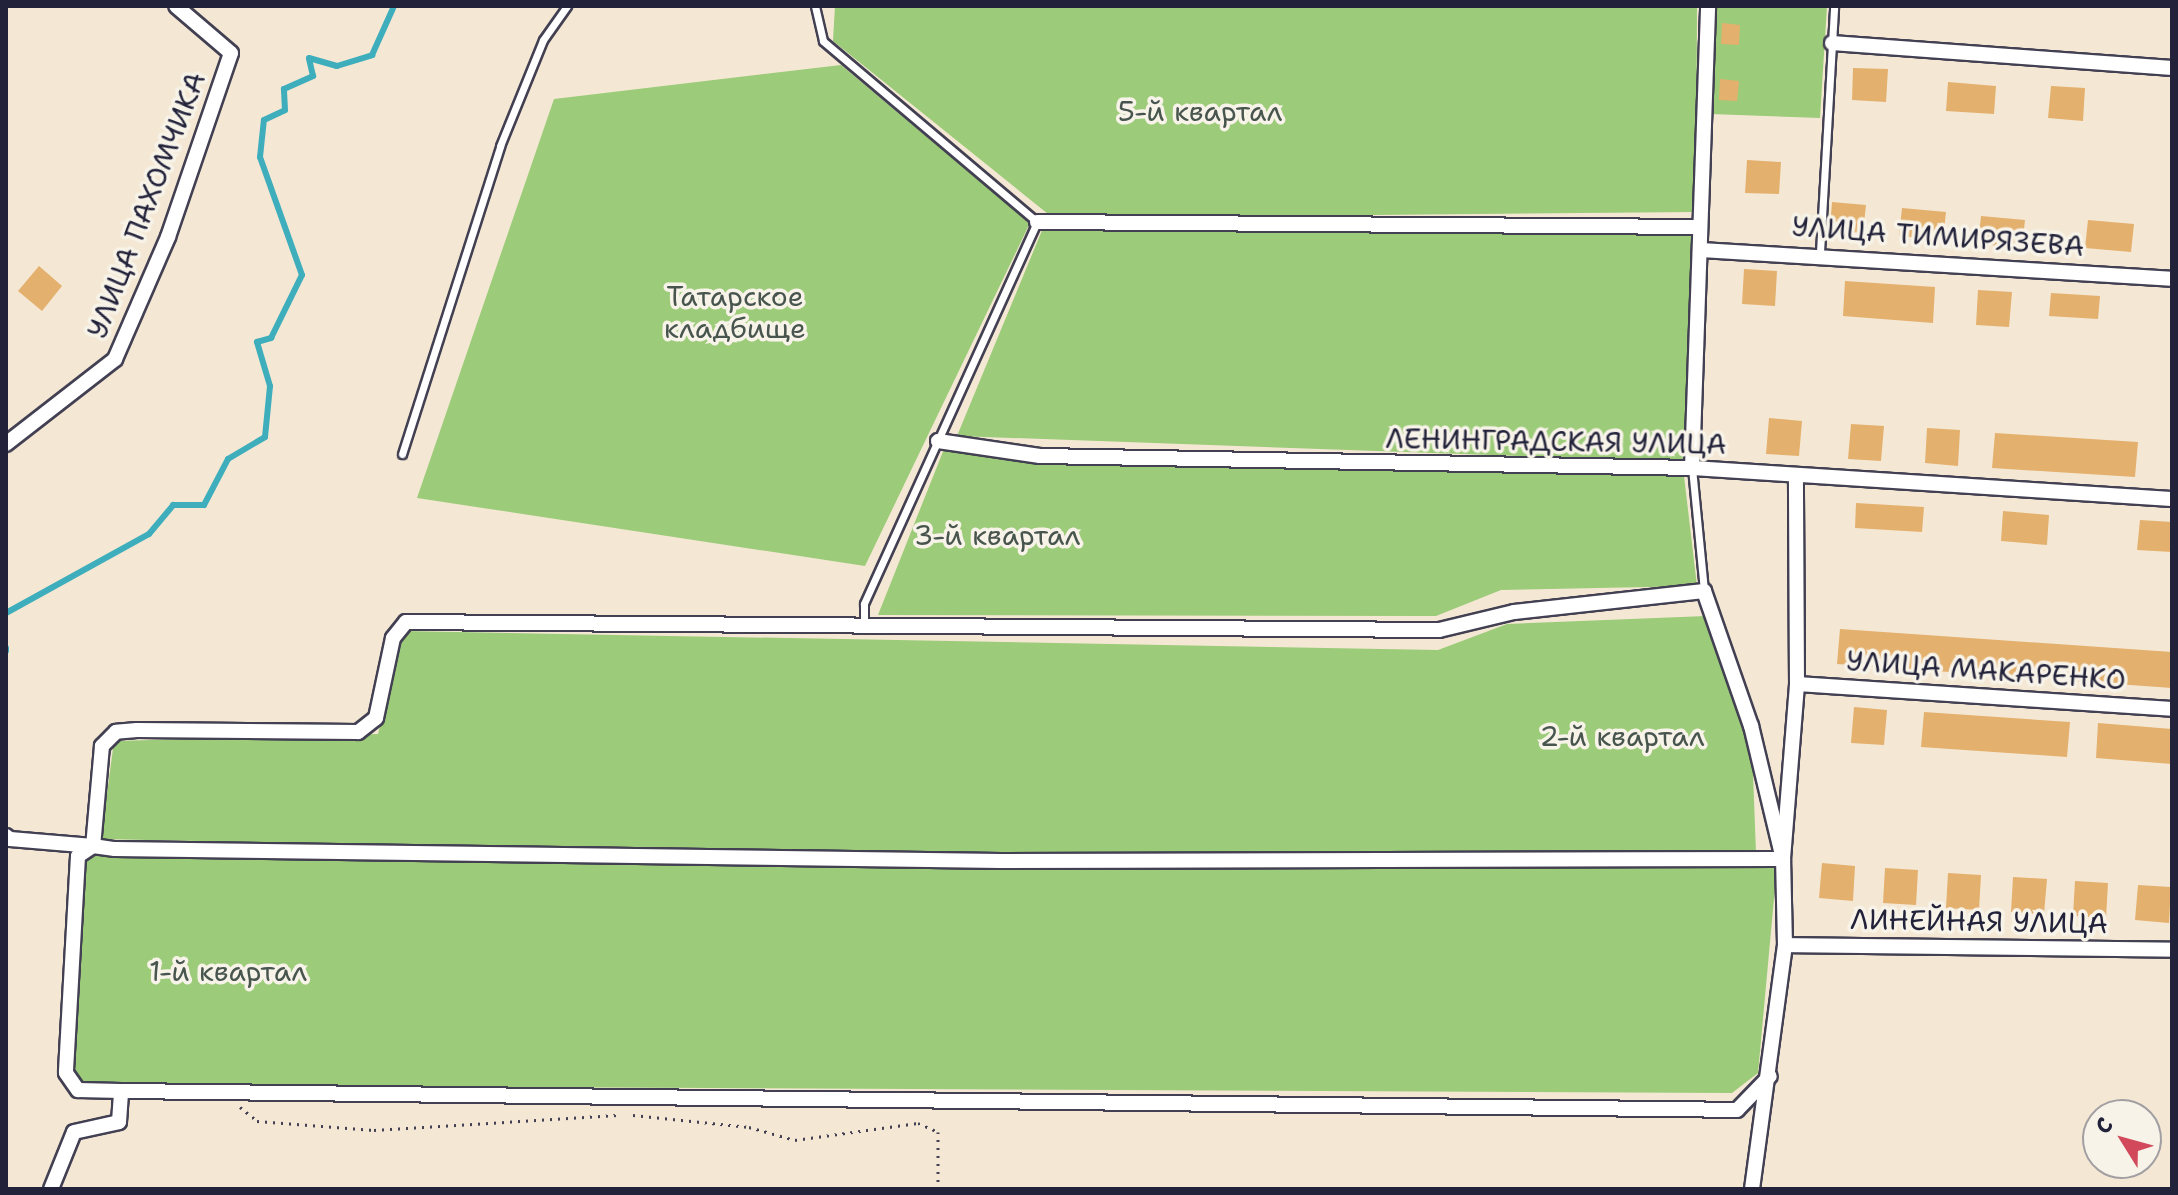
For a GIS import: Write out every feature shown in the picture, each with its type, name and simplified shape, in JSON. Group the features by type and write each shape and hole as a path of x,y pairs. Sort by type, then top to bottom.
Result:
{"street":[{"name":"УЛИЦА ПАХОМЧИКА","path":"6,444 115,359 168,237 231,53 176,6"},
{"path":"1692,468 1708,6"},
{"path":"1832,43 2172,68"},
{"path":"1037,222 1700,227"},
{"name":"УЛИЦА ТИМИРЯЗЕВА","path":"1700,250 1820,252 2172,279"},
{"name":"ЛЕНИНГРАДСКАЯ УЛИЦА","path":"938,441 1040,456 1692,468 2172,499"},
{"path":"1752,1189 1770,1076 1785,945 1783,859 1797,684 1796,475"},
{"path":"1770,1076 1737,1110 121,1091 78,1090 66,1073 78,856 93,846 108,737 137,730 358,732 376,718 393,638 406,622 864,621 1439,630 1514,612 1704,591 1751,726 1783,859"},
{"name":"УЛИЦА МАКАРЕНКО","path":"1797,684 2172,709"},
{"path":"6,836 93,846 1001,861 1783,859"},
{"name":"ЛИНЕЙНАЯ УЛИЦА","path":"1785,945 2172,950"},
{"path":"51,1189 74,1132 119,1122 121,1091"}],"lane":[{"path":"402,454 500,146 543,40 567,6"},
{"path":"815,6 823,41 1037,222 864,604 864,621"},
{"path":"1820,252 1834,6"},
{"path":"1692,468 1704,591"}],"path":[{"path":"231,1092 257,1121 374,1130 447,1131 622,1114 826,1140 918,1123 938,1132 938,1189"}],"green space":[{"name":"5-й квартал","path":"835,6 1697,6 1696,212 1053,218 833,41"},
{"path":"1713,6 1827,6 1820,118 1710,114"},
{"name":"Татарское кладбище","path":"841,65 1030,223 865,566 417,498 554,99"},
{"path":"1043,228 1692,233 1686,462 957,436"},
{"name":"3-й квартал","path":"944,449 1042,462 1684,476 1697,586 1501,590 1436,616 878,615"},
{"name":"2-й квартал","path":"1706,616 1752,746 1756,853 781,853 101,839 114,741 378,734 403,631 1438,650 1507,624"},
{"name":"1-й квартал","path":"85,855 782,864 1777,866 1758,1073 1732,1093 71,1085"}],"building":[{"path":"1722,23 1740,25 1739,45 1721,44"},
{"path":"1853,68 1888,69 1886,102 1852,100"},
{"path":"1720,79 1739,81 1737,101 1719,100"},
{"path":"1948,82 1996,86 1994,114 1946,111"},
{"path":"2051,86 2085,88 2083,121 2048,118"},
{"path":"1747,160 1781,162 1779,194 1745,193"},
{"path":"1832,202 1866,205 1863,233 1830,230"},
{"path":"1902,208 1946,212 1943,240 1899,236"},
{"path":"1981,216 2025,220 2022,248 1978,244"},
{"path":"2088,220 2134,224 2131,252 2085,248"},
{"path":"39,266 62,286 42,311 18,291"},
{"path":"1744,269 1777,271 1775,306 1742,304"},
{"path":"1845,281 1935,287 1933,323 1843,316"},
{"path":"1978,290 2012,292 2009,327 1976,325"},
{"path":"2051,293 2100,296 2098,319 2049,316"},
{"path":"1769,418 1802,421 1799,456 1766,454"},
{"path":"1851,424 1884,426 1881,461 1848,459"},
{"path":"1927,428 1960,430 1958,466 1925,463"},
{"path":"1995,433 2138,442 2135,477 1992,468"},
{"path":"1856,503 1924,507 1922,532 1855,528"},
{"path":"2003,511 2049,515 2047,545 2001,541"},
{"path":"2140,520 2172,522 2172,552 2137,550"},
{"path":"1840,629 2172,652 2172,688 1837,664"},
{"path":"1854,707 1887,710 1884,745 1851,743"},
{"path":"1924,712 2070,722 2067,757 1921,747"},
{"path":"2098,723 2172,729 2172,764 2096,758"},
{"path":"1822,863 1855,866 1853,901 1819,898"},
{"path":"1885,868 1918,870 1916,905 1883,903"},
{"path":"1948,873 1981,875 1979,910 1946,908"},
{"path":"2013,877 2047,879 2044,914 2011,912"},
{"path":"2075,881 2108,883 2106,918 2073,916"},
{"path":"2138,885 2171,887 2169,923 2135,920"}],"waterway":[{"path":"6,613 149,534 173,505 204,505 228,459 265,437 270,386 257,342 271,338 302,275 260,157 264,120 285,110 284,89 313,76 309,58 337,66 372,55 394,6"}]}
